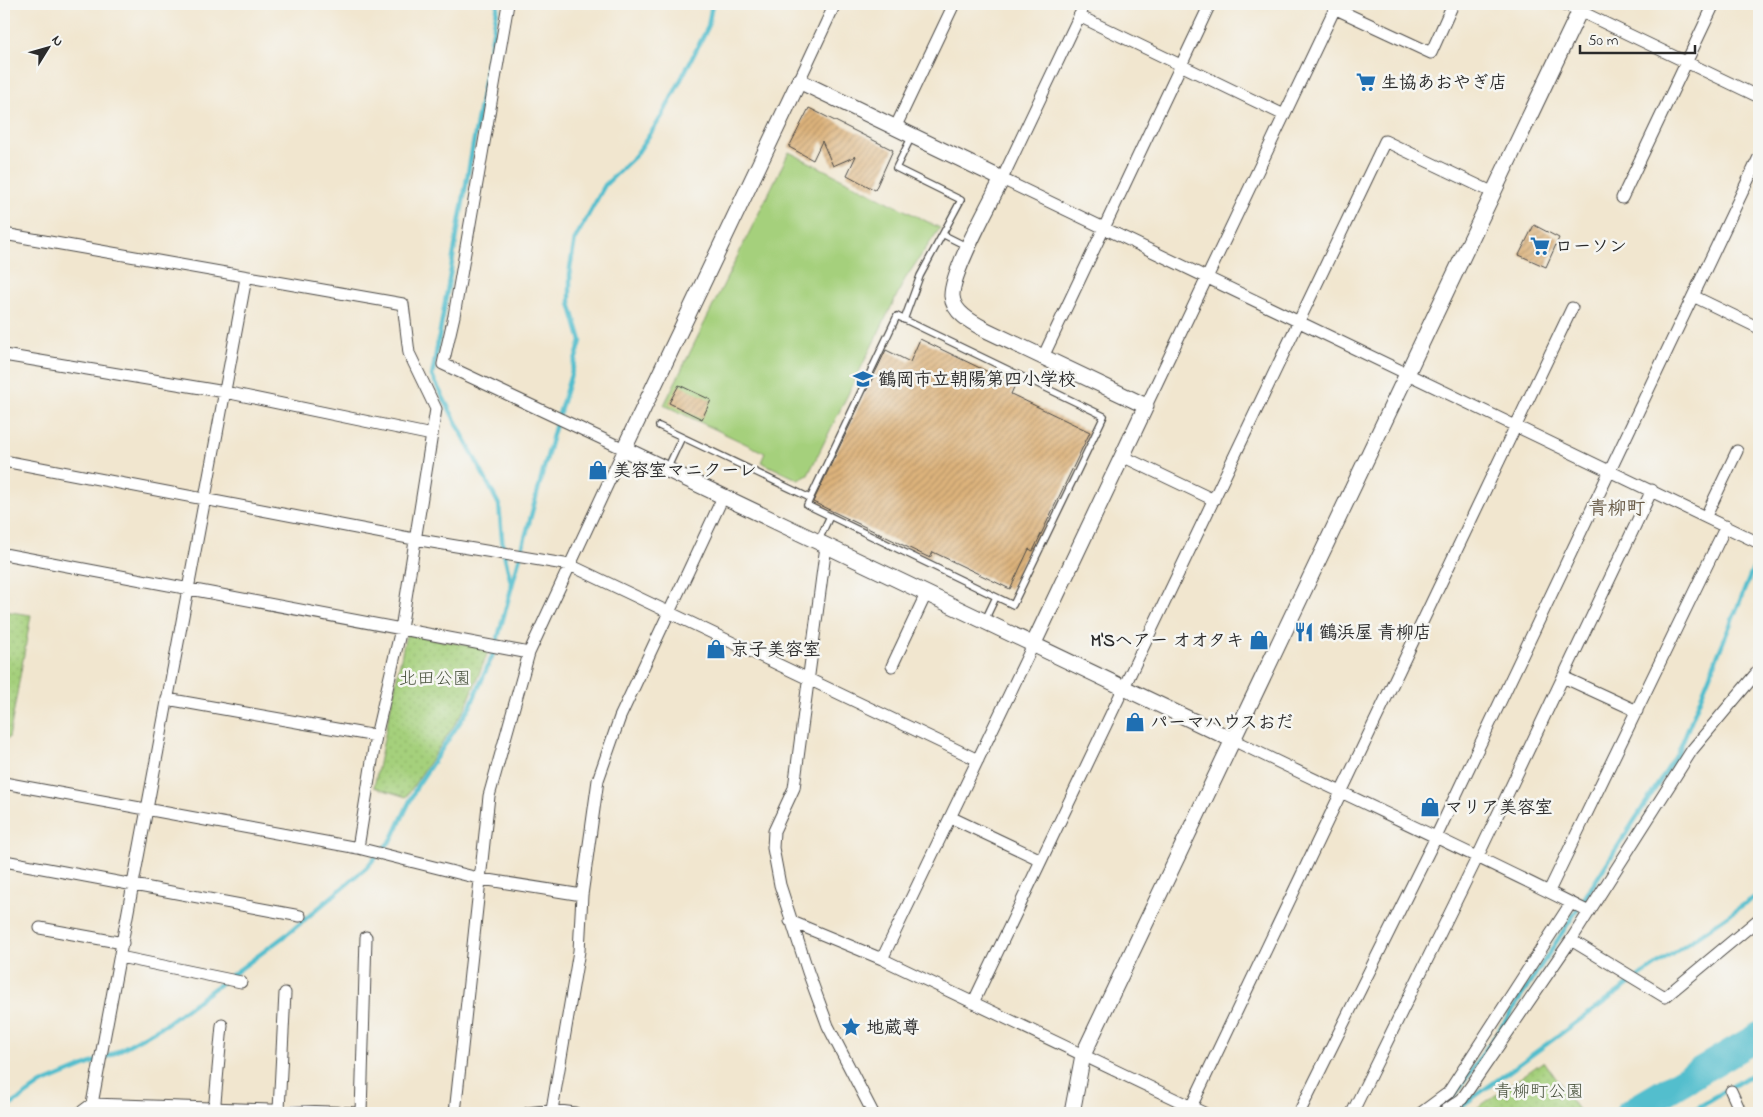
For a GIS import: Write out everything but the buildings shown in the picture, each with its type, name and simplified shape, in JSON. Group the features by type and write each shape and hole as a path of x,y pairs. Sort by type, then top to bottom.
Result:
{"street":[{"path":"508,4 454,316 443,364 1125,688 1341,793 1478,856 1589,912"},
{"path":"455,1113 482,878 489,796 529,653 836,4"},
{"path":"896,128 954,4"},
{"path":"1085,4 969,248 954,284 952,297 964,317 974,323 1146,406"},
{"path":"1043,357 1210,4"},
{"path":"882,959 1336,6 1431,53 1453,4"},
{"path":"1565,4 1581,7 1686,62 1759,97"},
{"path":"1622,198 1714,4"},
{"path":"1072,1113 1083,1056 1581,7"},
{"path":"1079,16 1284,115"},
{"path":"799,81 1759,543"},
{"path":"973,1003 1385,141 1494,193"},
{"path":"1299,1113 1436,837 1759,157"},
{"path":"4,234 246,278 403,304 409,353 436,409 401,628 376,736 358,848"},
{"path":"92,1104 246,278"},
{"path":"1693,296 1759,328"},
{"path":"1191,1107 1572,308"},
{"path":"4,355 224,392 432,435"},
{"path":"1706,516 1737,451"},
{"path":"1122,456 1214,500"},
{"path":"4,461 414,539 570,565 978,760"},
{"path":"1352,1113 1478,856 1652,490"},
{"path":"552,1110 579,952 582,895 598,780 620,718 723,497"},
{"path":"1549,891 1726,526"},
{"path":"822,544 809,680 794,788 774,831 772,848 790,921 828,1026 873,1113"},
{"path":"4,554 529,653"},
{"path":"892,666 926,594"},
{"path":"1442,1113 1462,1099 1571,940 1692,750 1759,670"},
{"path":"1563,677 1637,711"},
{"path":"167,699 376,736"},
{"path":"4,783 358,848 482,878 582,895"},
{"path":"950,817 1040,860"},
{"path":"10,862 300,916"},
{"path":"1421,1113 1448,1093 1571,903"},
{"path":"1571,940 1665,997 1759,919"},
{"path":"790,921 882,959 1204,1113"},
{"path":"40,928 123,943"},
{"path":"80,1113 92,1104 214,1111 279,1110 360,1113 366,937"},
{"path":"120,958 241,982"},
{"path":"279,1110 284,993"},
{"path":"214,1111 222,1024"},
{"path":"1731,1091 1741,1113"},
{"path":"528,1113 552,1110 575,1113"}],"lane":[{"path":"904,320 920,276 944,235 961,200 896,168 912,136"},
{"path":"944,235 969,248"},
{"path":"896,316 1104,416 1013,605 807,505 810,498 896,316"},
{"path":"659,426 810,498"},
{"path":"667,470 682,437"},
{"path":"822,544 830,516"},
{"path":"984,621 996,597"}],"green space":[{"path":"789,152 940,228 905,279 808,475 799,480 761,462 765,453 664,405"},
{"path":"4,611 31,615 9,738 4,737"},
{"name":"北田公園","path":"406,634 489,649 465,709 406,797 374,787"},
{"name":"青柳町公園","path":"1544,1061 1578,1110 1573,1113 1470,1113"}],"waterway":[{"path":"498,4 432,376 499,505 503,549 512,587"},
{"path":"4,1110 41,1084 111,1055 166,1024 290,932 366,868 392,839 417,786 470,707 494,652 554,431 581,341 570,303 570,268 575,239 605,185 636,155 662,116 708,27 712,4"},
{"path":"1449,1103 1508,1017 1678,753 1759,554"},
{"path":"1463,1105 1636,979 1759,894"},
{"path":"1629,1113 1759,1036"},
{"path":"1689,1113 1759,1070"}],"place":[{"name":"生協あおやぎ店","path":"1366,82"},
{"name":"ローソン","path":"1540,246"},
{"name":"鶴岡市立朝陽第四小学校","path":"863,379"},
{"name":"美容室マニクーレ","path":"598,470"},
{"name":"鶴浜屋 青柳店","path":"1304,632"},
{"name":"M'Sヘアー オオタキ","path":"1259,640"},
{"name":"京子美容室","path":"716,649"},
{"name":"パーマハウスおだ","path":"1135,722"},
{"name":"マリア美容室","path":"1430,807"},
{"name":"地蔵尊","path":"851,1027"}],"district":[{"name":"青柳町","path":"1617,507"}]}
